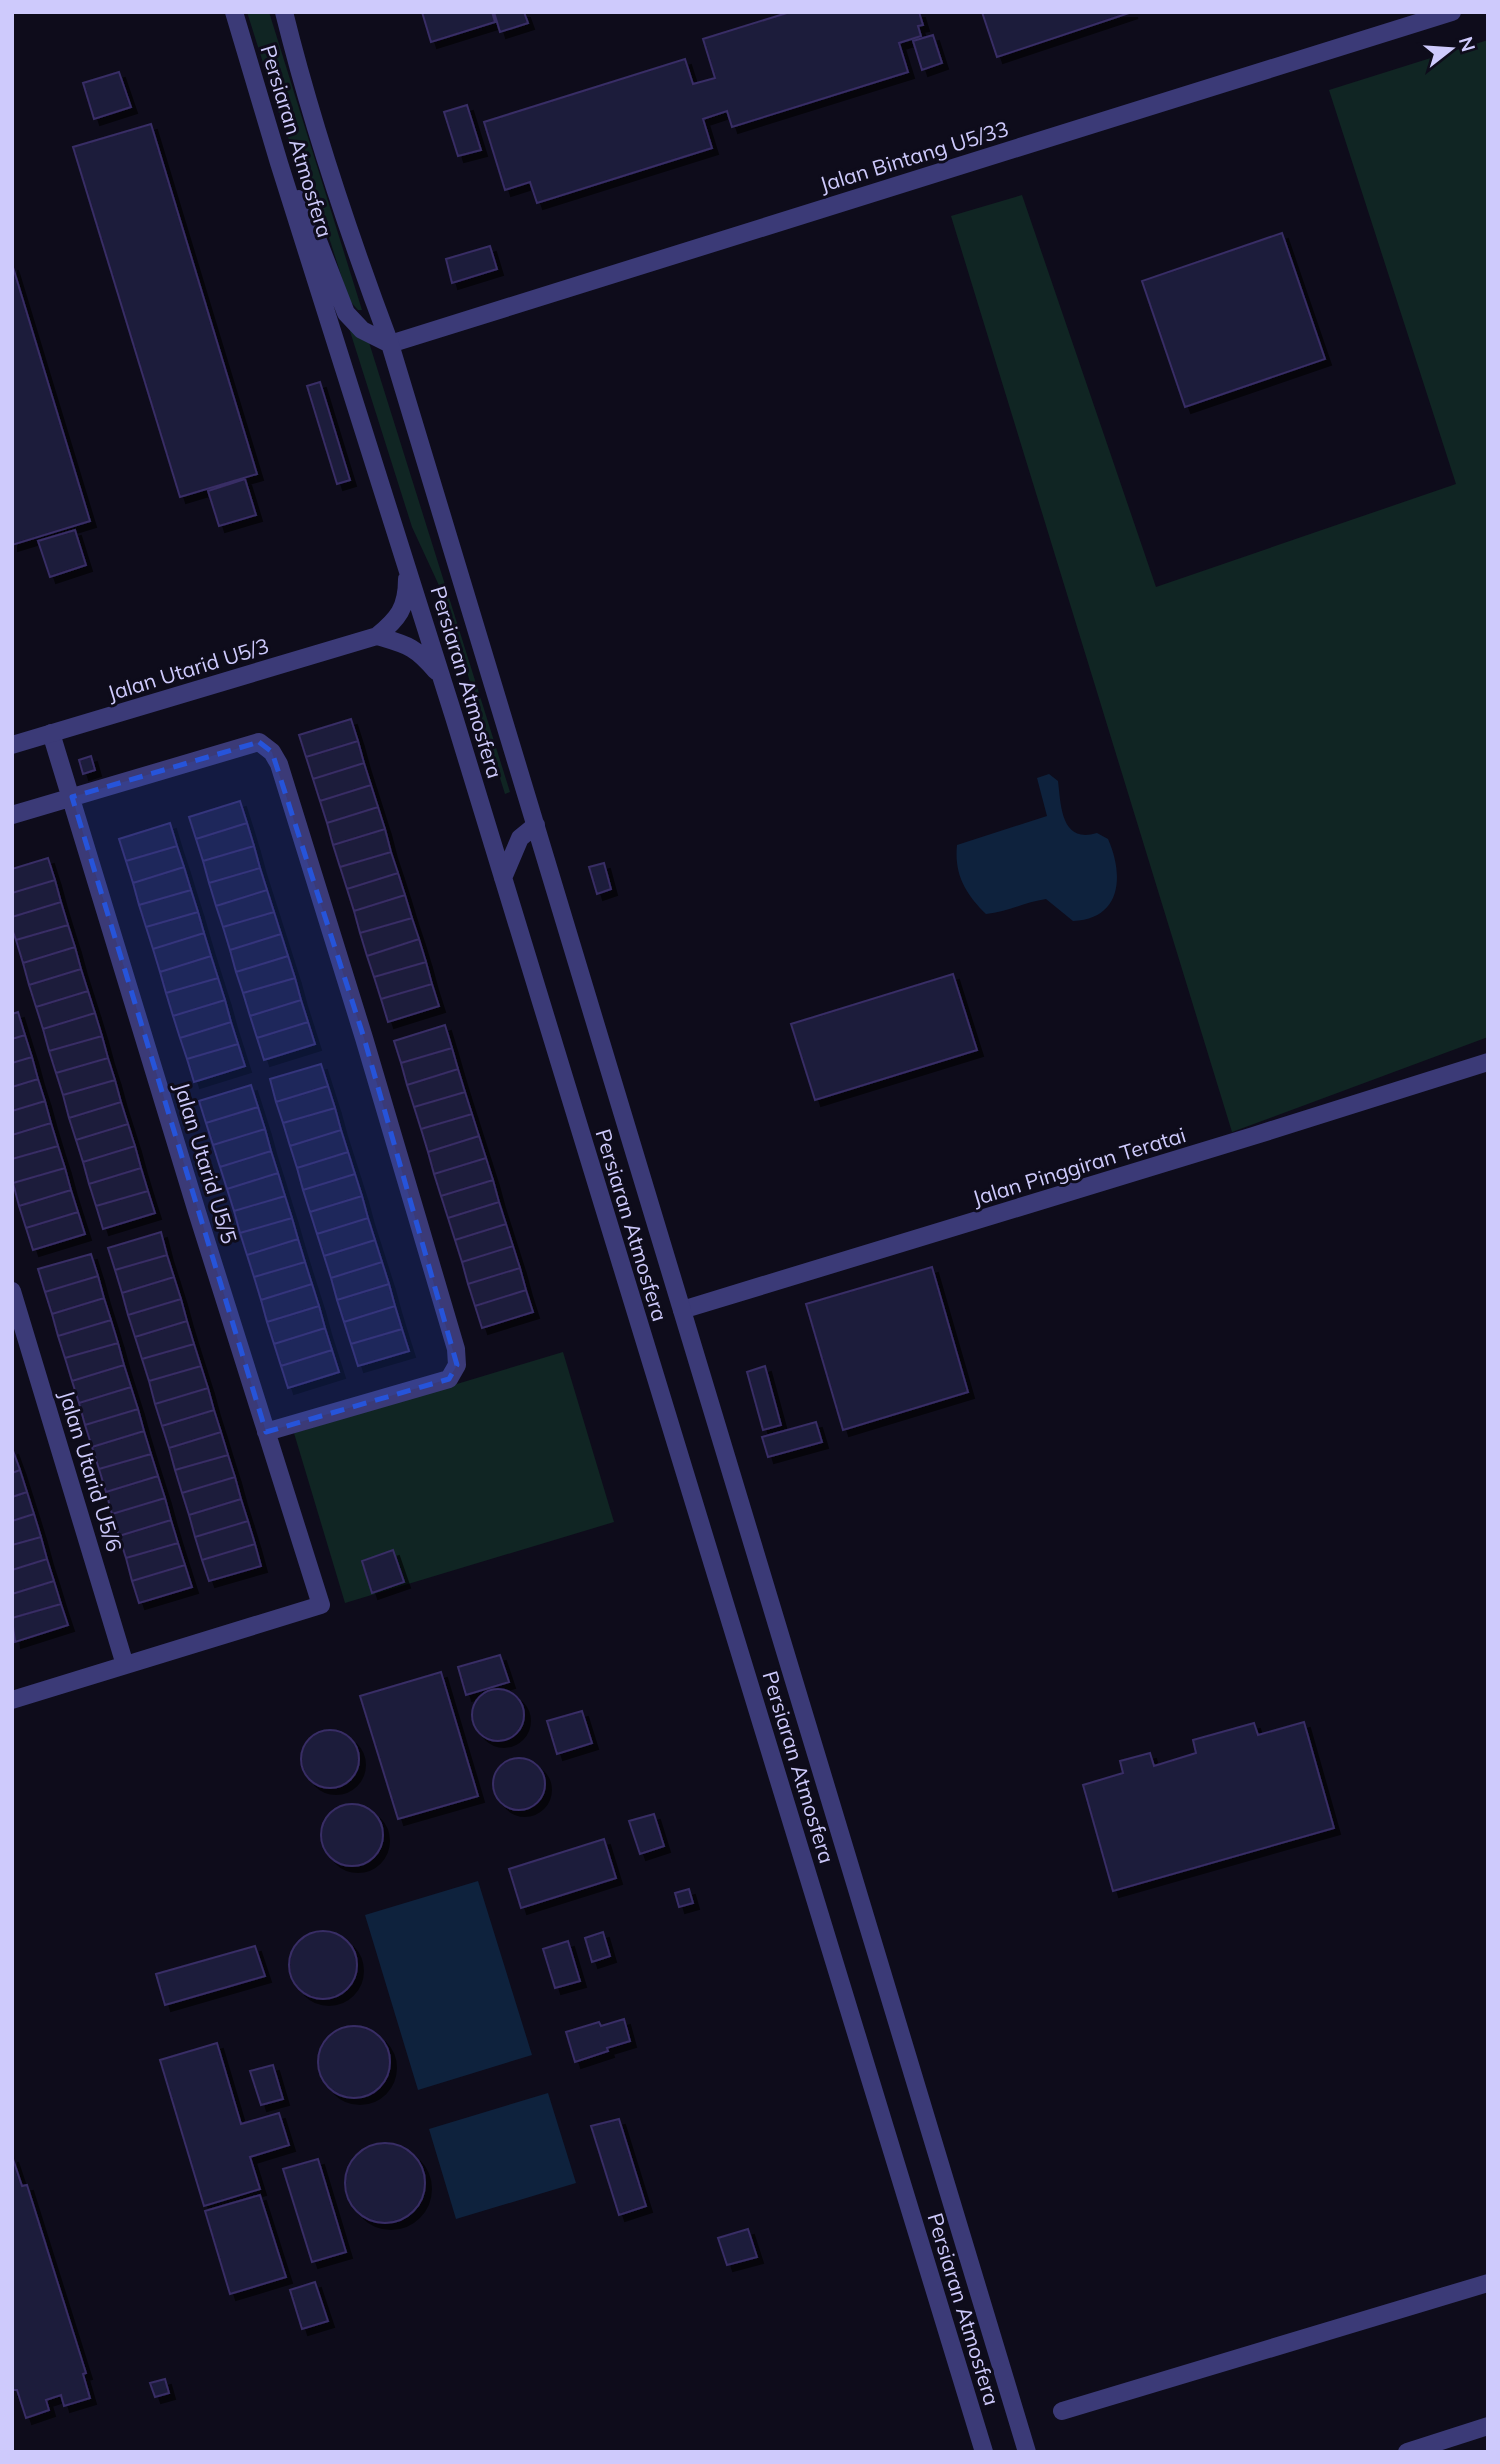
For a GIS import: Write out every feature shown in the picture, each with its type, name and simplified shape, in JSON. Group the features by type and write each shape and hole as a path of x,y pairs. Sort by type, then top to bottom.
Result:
{"street":[{"name":"Persiaran Atmosfera","path":"234,12 490,834 984,2452"},
{"path":"276,12 305,98"},
{"name":"Persiaran Atmosfera","path":"284,12 305,98 354,247 390,344 1027,2452"},
{"name":"Jalan Bintang U5/33","path":"390,344 1452,12"},
{"path":"279,163 310,220 346,313 362,330 390,344"},
{"path":"377,636 396,621 407,596 407,565"},
{"path":"377,636 404,644 421,653 441,676"},
{"name":"Jalan Utarid U5/3","path":"12,745 377,636"},
{"name":"Jalan Utarid U5/5","path":"51,733 197,1212 321,1605 125,1665"},
{"path":"12,815 259,742 272,752 284,777 452,1336 457,1364 449,1379 266,1432"},
{"path":"503,878 520,838 536,825"},
{"path":"490,834 534,858 545,860"},
{"name":"Jalan Pinggiran Teratai","path":"682,1310 1488,1062"},
{"name":"Jalan Utarid U5/6","path":"12,1291 125,1665"},
{"path":"12,1700 125,1665"},
{"path":"1062,2411 1488,2283"},
{"path":"1407,2452 1488,2426"}],"highlighted area":[{"path":"259,742 272,752 364,1038 457,1365 449,1379 266,1432 72,797"}],"green space":[{"path":"247,12 269,12 362,310 358,310 349,300 317,200 284,129"},
{"path":"1488,40 1488,1037 1232,1132 951,216 1022,195 1156,587 1456,484 1329,90"},
{"path":"349,328 367,336 510,792 505,794 442,592 412,527"},
{"path":"563,1352 614,1522 345,1603 294,1433"}],"water":[{"path":"1049,774 1058,781 1062,811 1070,828 1076,833 1097,833 1108,839 1116,867 1115,893 1110,904 1101,912 1073,921 1046,899 986,914 963,883 957,866 957,845 1047,816 1037,778"},
{"path":"478,1881 532,2055 418,2090 365,1915"},
{"path":"548,2093 576,2183 456,2219 429,2129"}],"building":[{"path":"422,12 492,12 495,22 431,42"},
{"path":"494,12 524,12 528,23 500,32"},
{"path":"790,12 919,12 923,25 918,26 921,36 899,43 908,72 732,127 727,111 703,119 712,148 537,203 530,182 505,190 484,122 685,59 693,84 715,78 703,39"},
{"path":"982,12 1132,12 997,57"},
{"path":"933,35 942,63 922,70 913,41"},
{"path":"119,72 131,107 94,119 83,83"},
{"path":"467,105 481,150 458,156 444,112"},
{"path":"151,124 257,474 180,497 73,147"},
{"path":"1282,233 1325,359 1185,407 1142,281"},
{"path":"490,246 497,269 452,283 446,259"},
{"path":"12,264 90,521 12,545"},
{"path":"320,382 350,480 337,484 307,386"},
{"path":"245,479 256,515 219,526 208,491"},
{"path":"75,530 86,565 50,577 38,541"},
{"path":"351,719 358,741 306,757 299,735"},
{"path":"358,741 364,763 313,779 306,757"},
{"path":"91,756 95,770 83,774 79,760"},
{"path":"364,763 371,785 320,801 313,779"},
{"path":"371,785 378,807 327,823 320,801"},
{"path":"240,801 247,823 196,839 189,817"},
{"path":"378,807 385,829 333,845 327,823"},
{"path":"170,823 177,846 126,861 119,839"},
{"path":"247,823 254,846 203,861 196,839"},
{"path":"385,829 391,852 340,867 333,845"},
{"path":"177,846 184,867 133,883 126,861"},
{"path":"254,846 260,868 209,883 203,861"},
{"path":"391,852 398,873 347,889 340,867"},
{"path":"48,858 55,880 12,893 12,869"},
{"path":"604,863 611,889 597,894 589,867"},
{"path":"184,867 191,890 139,905 133,883"},
{"path":"260,868 267,890 216,906 209,883"},
{"path":"398,873 405,895 354,911 347,889"},
{"path":"55,880 61,902 12,917 12,893"},
{"path":"191,890 198,912 146,927 139,905"},
{"path":"267,890 274,912 223,927 216,906"},
{"path":"405,895 412,918 360,933 354,911"},
{"path":"61,902 68,925 16,940 12,917"},
{"path":"198,912 204,933 153,949 146,927"},
{"path":"274,912 281,934 230,950 223,927"},
{"path":"412,918 419,939 367,956 360,933"},
{"path":"68,925 75,947 23,963 16,940"},
{"path":"204,933 211,956 160,972 153,949"},
{"path":"281,934 288,956 236,972 230,950"},
{"path":"419,939 426,962 374,977 367,956"},
{"path":"75,947 81,969 29,985 23,963"},
{"path":"211,956 218,978 166,993 160,972"},
{"path":"288,956 295,978 243,993 236,972"},
{"path":"426,962 432,984 381,999 374,977"},
{"path":"81,969 88,991 36,1007 29,985"},
{"path":"953,974 977,1050 815,1100 791,1024"},
{"path":"218,978 225,1000 173,1016 166,993"},
{"path":"295,978 301,1000 250,1016 243,993"},
{"path":"432,984 439,1006 388,1022 381,999"},
{"path":"88,991 95,1013 43,1029 36,1007"},
{"path":"225,1000 231,1022 180,1038 173,1016"},
{"path":"301,1000 308,1022 257,1038 250,1016"},
{"path":"18,1012 25,1035 12,1039 12,1014"},
{"path":"95,1013 102,1036 49,1051 43,1029"},
{"path":"231,1022 238,1044 187,1059 180,1038"},
{"path":"308,1022 315,1044 264,1060 257,1038"},
{"path":"445,1025 452,1048 401,1063 394,1041"},
{"path":"25,1035 32,1057 12,1063 12,1039"},
{"path":"102,1036 108,1058 56,1073 49,1051"},
{"path":"238,1044 245,1066 194,1082 187,1059"},
{"path":"452,1048 458,1069 407,1085 401,1063"},
{"path":"32,1057 38,1079 12,1087 12,1063"},
{"path":"108,1058 115,1080 63,1095 56,1073"},
{"path":"321,1064 328,1086 276,1102 270,1079"},
{"path":"458,1069 465,1092 414,1107 407,1085"},
{"path":"38,1079 45,1101 12,1111 12,1087"},
{"path":"115,1080 121,1102 69,1118 63,1095"},
{"path":"251,1085 258,1107 206,1123 199,1101"},
{"path":"328,1086 335,1108 283,1123 276,1102"},
{"path":"465,1092 472,1114 421,1129 414,1107"},
{"path":"45,1101 51,1123 12,1135 12,1111"},
{"path":"121,1102 128,1124 76,1140 69,1118"},
{"path":"258,1107 265,1129 213,1145 206,1123"},
{"path":"335,1108 341,1130 290,1146 283,1123"},
{"path":"472,1114 479,1136 428,1152 421,1129"},
{"path":"51,1123 58,1146 12,1159 12,1135"},
{"path":"128,1124 135,1146 83,1162 76,1140"},
{"path":"265,1129 271,1151 220,1167 213,1145"},
{"path":"341,1130 348,1152 297,1168 290,1146"},
{"path":"479,1136 486,1158 434,1174 428,1152"},
{"path":"58,1146 65,1168 13,1183 12,1159"},
{"path":"135,1146 141,1168 89,1184 83,1162"},
{"path":"271,1151 278,1173 227,1189 220,1167"},
{"path":"348,1152 355,1174 303,1190 297,1168"},
{"path":"486,1158 493,1180 441,1196 434,1174"},
{"path":"65,1168 71,1190 19,1206 13,1183"},
{"path":"141,1168 148,1191 96,1206 89,1184"},
{"path":"278,1173 285,1196 234,1211 227,1189"},
{"path":"355,1174 362,1196 310,1212 303,1190"},
{"path":"493,1180 499,1202 448,1218 441,1196"},
{"path":"71,1190 78,1212 26,1228 19,1206"},
{"path":"148,1191 155,1213 103,1229 96,1206"},
{"path":"285,1196 292,1218 240,1233 234,1211"},
{"path":"362,1196 368,1218 317,1234 310,1212"},
{"path":"499,1202 506,1224 455,1240 448,1218"},
{"path":"78,1212 85,1234 33,1250 26,1228"},
{"path":"292,1218 298,1239 247,1255 240,1233"},
{"path":"368,1218 375,1240 324,1256 317,1234"},
{"path":"506,1224 513,1246 462,1262 455,1240"},
{"path":"161,1232 167,1255 115,1270 108,1248"},
{"path":"298,1239 305,1262 254,1277 247,1255"},
{"path":"375,1240 382,1262 331,1278 324,1256"},
{"path":"513,1246 520,1268 468,1284 462,1262"},
{"path":"91,1254 98,1276 45,1292 38,1269"},
{"path":"167,1255 174,1277 122,1293 115,1270"},
{"path":"305,1262 312,1284 261,1300 254,1277"},
{"path":"382,1262 389,1284 337,1300 331,1278"},
{"path":"932,1267 968,1392 843,1430 806,1304"},
{"path":"520,1268 526,1290 475,1306 468,1284"},
{"path":"98,1276 104,1298 52,1314 45,1292"},
{"path":"174,1277 181,1299 128,1315 122,1293"},
{"path":"312,1284 319,1306 267,1322 261,1300"},
{"path":"389,1284 395,1306 344,1322 337,1300"},
{"path":"526,1290 533,1312 482,1328 475,1306"},
{"path":"104,1298 111,1320 58,1336 52,1314"},
{"path":"181,1299 187,1321 135,1337 128,1315"},
{"path":"319,1306 325,1328 274,1344 267,1322"},
{"path":"395,1306 402,1329 351,1344 344,1322"},
{"path":"111,1320 118,1343 65,1358 58,1336"},
{"path":"187,1321 194,1344 142,1359 135,1337"},
{"path":"325,1328 332,1350 281,1366 274,1344"},
{"path":"402,1329 409,1351 358,1366 351,1344"},
{"path":"118,1343 124,1365 72,1381 65,1358"},
{"path":"194,1344 201,1366 149,1381 142,1359"},
{"path":"332,1350 339,1372 288,1388 281,1366"},
{"path":"124,1365 131,1387 79,1403 72,1381"},
{"path":"201,1366 208,1388 155,1404 149,1381"},
{"path":"765,1366 781,1425 763,1430 747,1372"},
{"path":"131,1387 138,1409 85,1425 79,1403"},
{"path":"208,1388 214,1410 162,1426 155,1404"},
{"path":"138,1409 144,1431 92,1447 85,1425"},
{"path":"214,1410 221,1432 169,1448 162,1426"},
{"path":"816,1422 822,1442 768,1457 762,1437"},
{"path":"144,1431 151,1454 99,1469 92,1447"},
{"path":"221,1432 228,1455 175,1470 169,1448"},
{"path":"12,1448 20,1470 12,1473"},
{"path":"151,1454 158,1476 106,1492 99,1469"},
{"path":"228,1455 235,1477 182,1493 175,1470"},
{"path":"20,1470 27,1492 12,1497 12,1473"},
{"path":"158,1476 165,1498 112,1514 106,1492"},
{"path":"235,1477 241,1499 189,1515 182,1493"},
{"path":"27,1492 34,1514 12,1521 12,1497"},
{"path":"165,1498 171,1520 119,1536 112,1514"},
{"path":"241,1499 248,1521 195,1537 189,1515"},
{"path":"34,1514 41,1537 12,1545 12,1521"},
{"path":"171,1520 178,1543 126,1558 119,1536"},
{"path":"248,1521 255,1544 202,1560 195,1537"},
{"path":"41,1537 47,1559 12,1570 12,1545"},
{"path":"178,1543 185,1565 132,1581 126,1558"},
{"path":"255,1544 261,1566 209,1581 202,1560"},
{"path":"393,1550 404,1582 372,1593 362,1561"},
{"path":"47,1559 54,1581 12,1594 12,1570"},
{"path":"185,1565 192,1587 139,1603 132,1581"},
{"path":"54,1581 61,1604 12,1618 12,1594"},
{"path":"61,1604 68,1625 15,1642 12,1618"},
{"path":"500,1655 509,1682 466,1695 458,1667"},
{"path":"441,1672 478,1796 398,1819 360,1696"},
{"path":"498,1689 508,1691 516,1697 522,1705 522,1725 516,1733 508,1739 498,1741 488,1739 480,1733 474,1725 472,1715 474,1705 480,1697 488,1691"},
{"path":"582,1711 592,1743 557,1754 547,1721"},
{"path":"1304,1722 1334,1828 1113,1891 1083,1785 1123,1773 1120,1761 1150,1753 1154,1766 1196,1753 1193,1740 1254,1723 1258,1735"},
{"path":"324,1730 336,1730 346,1734 355,1743 359,1765 351,1780 336,1788 324,1788 314,1784 305,1775 301,1765 301,1753 305,1743 314,1734"},
{"path":"519,1758 529,1760 537,1766 543,1774 543,1794 537,1802 529,1808 519,1810 509,1808 501,1802 495,1794 493,1784 495,1774 501,1766 509,1760"},
{"path":"352,1804 364,1806 374,1813 381,1823 381,1847 374,1857 364,1864 352,1866 340,1864 330,1857 323,1847 321,1835 323,1823 330,1813 340,1806"},
{"path":"654,1814 664,1846 640,1854 629,1821"},
{"path":"604,1839 616,1878 521,1908 509,1869"},
{"path":"689,1889 693,1903 679,1907 675,1893"},
{"path":"323,1931 336,1934 347,1941 354,1952 357,1965 354,1978 347,1989 336,1996 323,1999 310,1996 299,1989 292,1978 289,1965 292,1952 299,1941 310,1934"},
{"path":"603,1932 610,1956 592,1962 585,1938"},
{"path":"568,1941 580,1981 555,1988 543,1949"},
{"path":"255,1946 265,1976 165,2005 156,1974"},
{"path":"624,2019 630,2041 575,2062 566,2032 599,2022 601,2026"},
{"path":"354,2026 368,2029 380,2036 387,2048 390,2062 387,2076 380,2088 368,2095 354,2098 340,2095 328,2088 321,2076 318,2062 321,2048 328,2036 340,2029"},
{"path":"217,2043 241,2124 279,2113 289,2145 250,2157 260,2189 204,2206 160,2060"},
{"path":"273,2065 283,2099 261,2105 250,2071"},
{"path":"619,2119 646,2206 619,2215 591,2126"},
{"path":"377,2143 393,2143 414,2154 425,2175 425,2191 414,2212 393,2223 377,2223 363,2217 351,2205 345,2191 345,2175 351,2161 363,2149"},
{"path":"12,2156 22,2186 27,2185 86,2373 83,2374 90,2398 64,2406 61,2395 46,2400 49,2410 26,2418 17,2390 12,2390"},
{"path":"318,2159 346,2252 312,2262 283,2169"},
{"path":"260,2195 286,2277 230,2294 205,2211"},
{"path":"748,2229 757,2257 727,2265 718,2238"},
{"path":"315,2282 328,2321 302,2329 290,2290"},
{"path":"165,2379 169,2393 155,2397 150,2383"}]}
